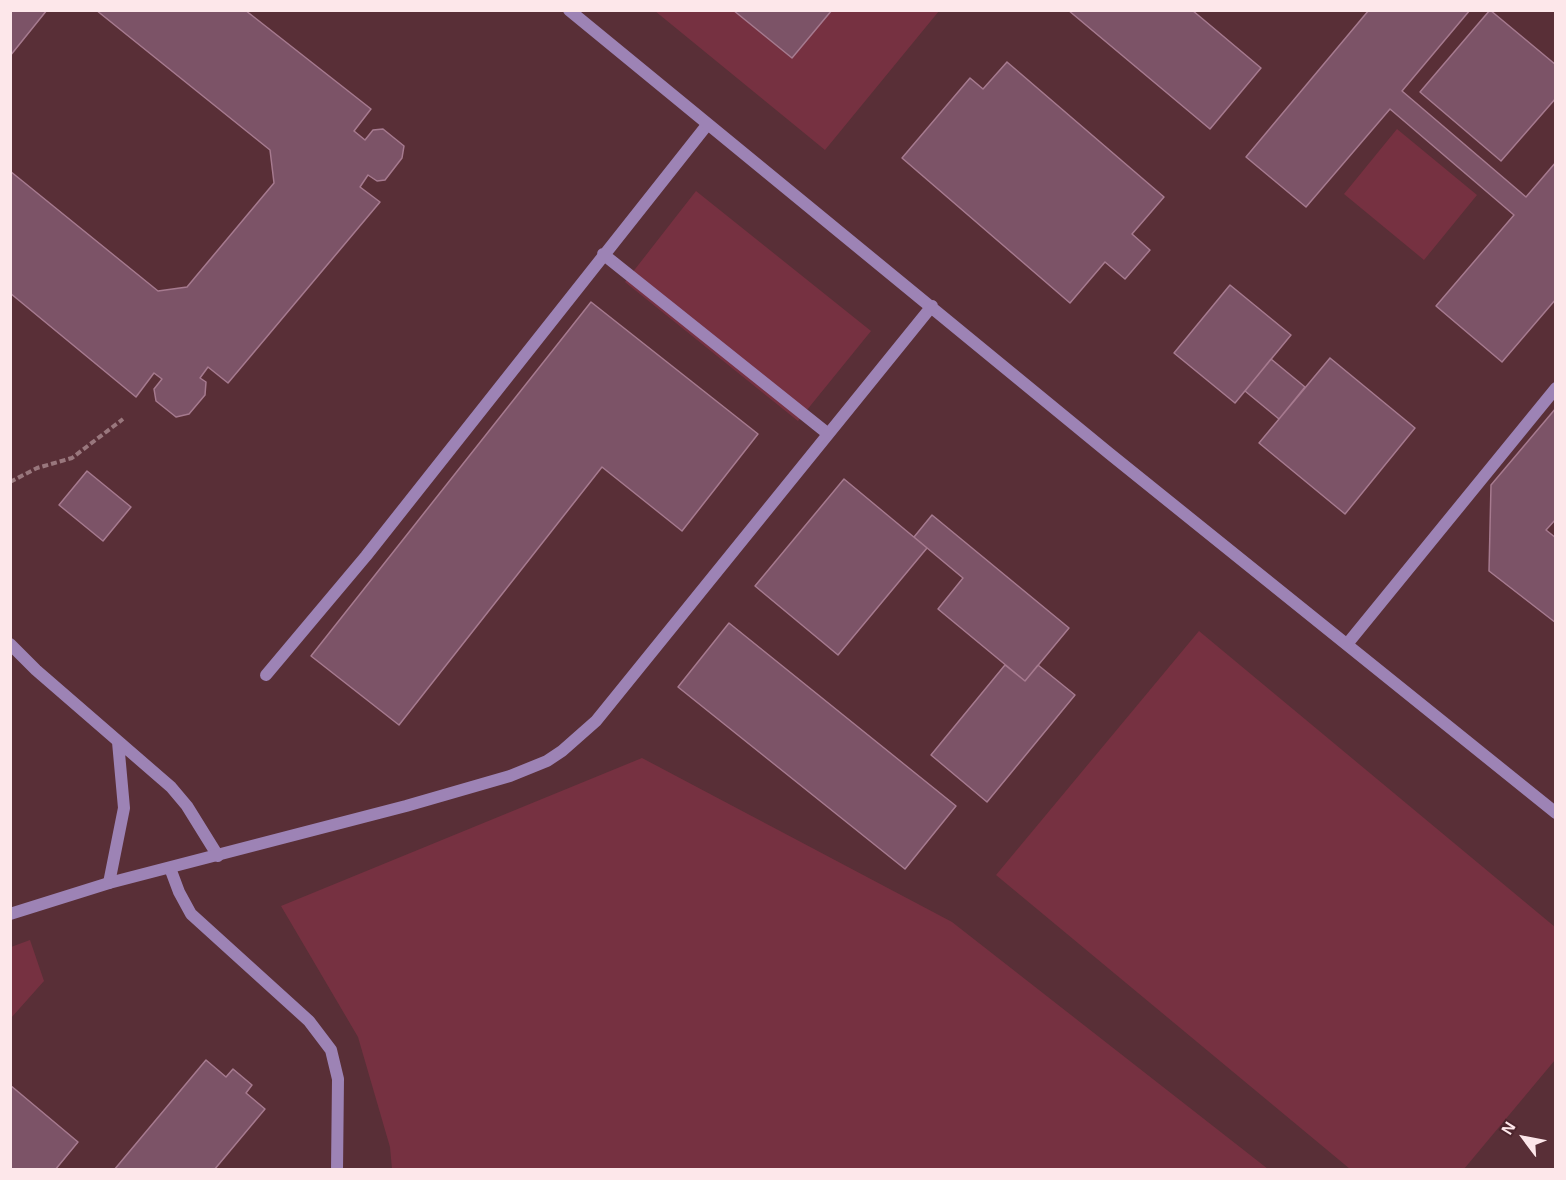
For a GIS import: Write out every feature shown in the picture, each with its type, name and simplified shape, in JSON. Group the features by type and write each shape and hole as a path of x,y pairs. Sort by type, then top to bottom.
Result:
{"street":[{"path":"569,10 1110,454 1348,643 1556,813"},
{"path":"266,675 366,556 707,125"},
{"path":"603,254 827,434"},
{"path":"10,914 109,884 406,806 510,776 547,761 596,721 932,306"},
{"path":"1348,643 1556,388"},
{"path":"10,644 36,670 82,707 118,742 171,787 187,806 218,855"},
{"path":"109,884 122,828 124,808 118,742"},
{"path":"170,868 178,892 191,914 309,1021 331,1050 338,1079 337,1170"}],"path":[{"path":"10,482 37,468 72,458 123,419"}],"shaded area":[{"path":"655,11 939,11 825,150"},
{"path":"1397,129 1477,195 1424,260 1344,194"},
{"path":"696,191 871,331 798,421 625,282"},
{"path":"1199,631 1555,927 1555,1060 1464,1169 1350,1169 996,875"},
{"path":"642,758 952,922 1268,1169 392,1169 390,1147 358,1037 281,906"},
{"path":"30,940 44,981 11,1018 11,947"}],"building":[{"path":"10,10 47,10 10,56"},
{"path":"96,10 245,10 371,109 354,131 365,140 373,130 383,129 404,146 402,158 385,180 377,181 368,175 360,187 380,202 228,383 208,367 200,378 206,382 205,395 189,414 176,417 156,401 154,389 162,379 154,373 136,397 10,293 10,171 158,291 187,287 274,183 270,150"},
{"path":"733,10 832,10 792,58"},
{"path":"1068,10 1192,10 1261,68 1210,129"},
{"path":"1369,10 1470,10 1402,91 1526,197 1556,162 1556,299 1502,362 1436,306 1514,215 1390,109 1306,207 1246,157"},
{"path":"1490,10 1556,65 1556,98 1501,161 1420,92"},
{"path":"1007,62 1164,197 1132,234 1150,250 1125,279 1105,262 1070,303 902,158 970,78 983,89"},
{"path":"1230,285 1291,335 1235,403 1174,353"},
{"path":"591,302 758,434 682,531 602,467 399,725 311,656"},
{"path":"1330,358 1415,428 1345,514 1259,443"},
{"path":"1271,359 1305,387 1279,419 1245,391"},
{"path":"1556,408 1556,519 1546,530 1556,538 1556,623 1489,571 1491,485"},
{"path":"87,471 131,507 103,541 59,505"},
{"path":"844,479 927,548 838,655 755,586"},
{"path":"932,515 1069,628 1025,681 938,609 963,578 914,537"},
{"path":"729,623 956,806 905,869 678,687"},
{"path":"1005,665 1025,681 1038,665 1075,695 987,802 931,755"},
{"path":"206,1060 226,1077 233,1069 252,1085 246,1093 265,1109 214,1170 114,1170"},
{"path":"10,1085 78,1142 55,1170 10,1170"}]}
